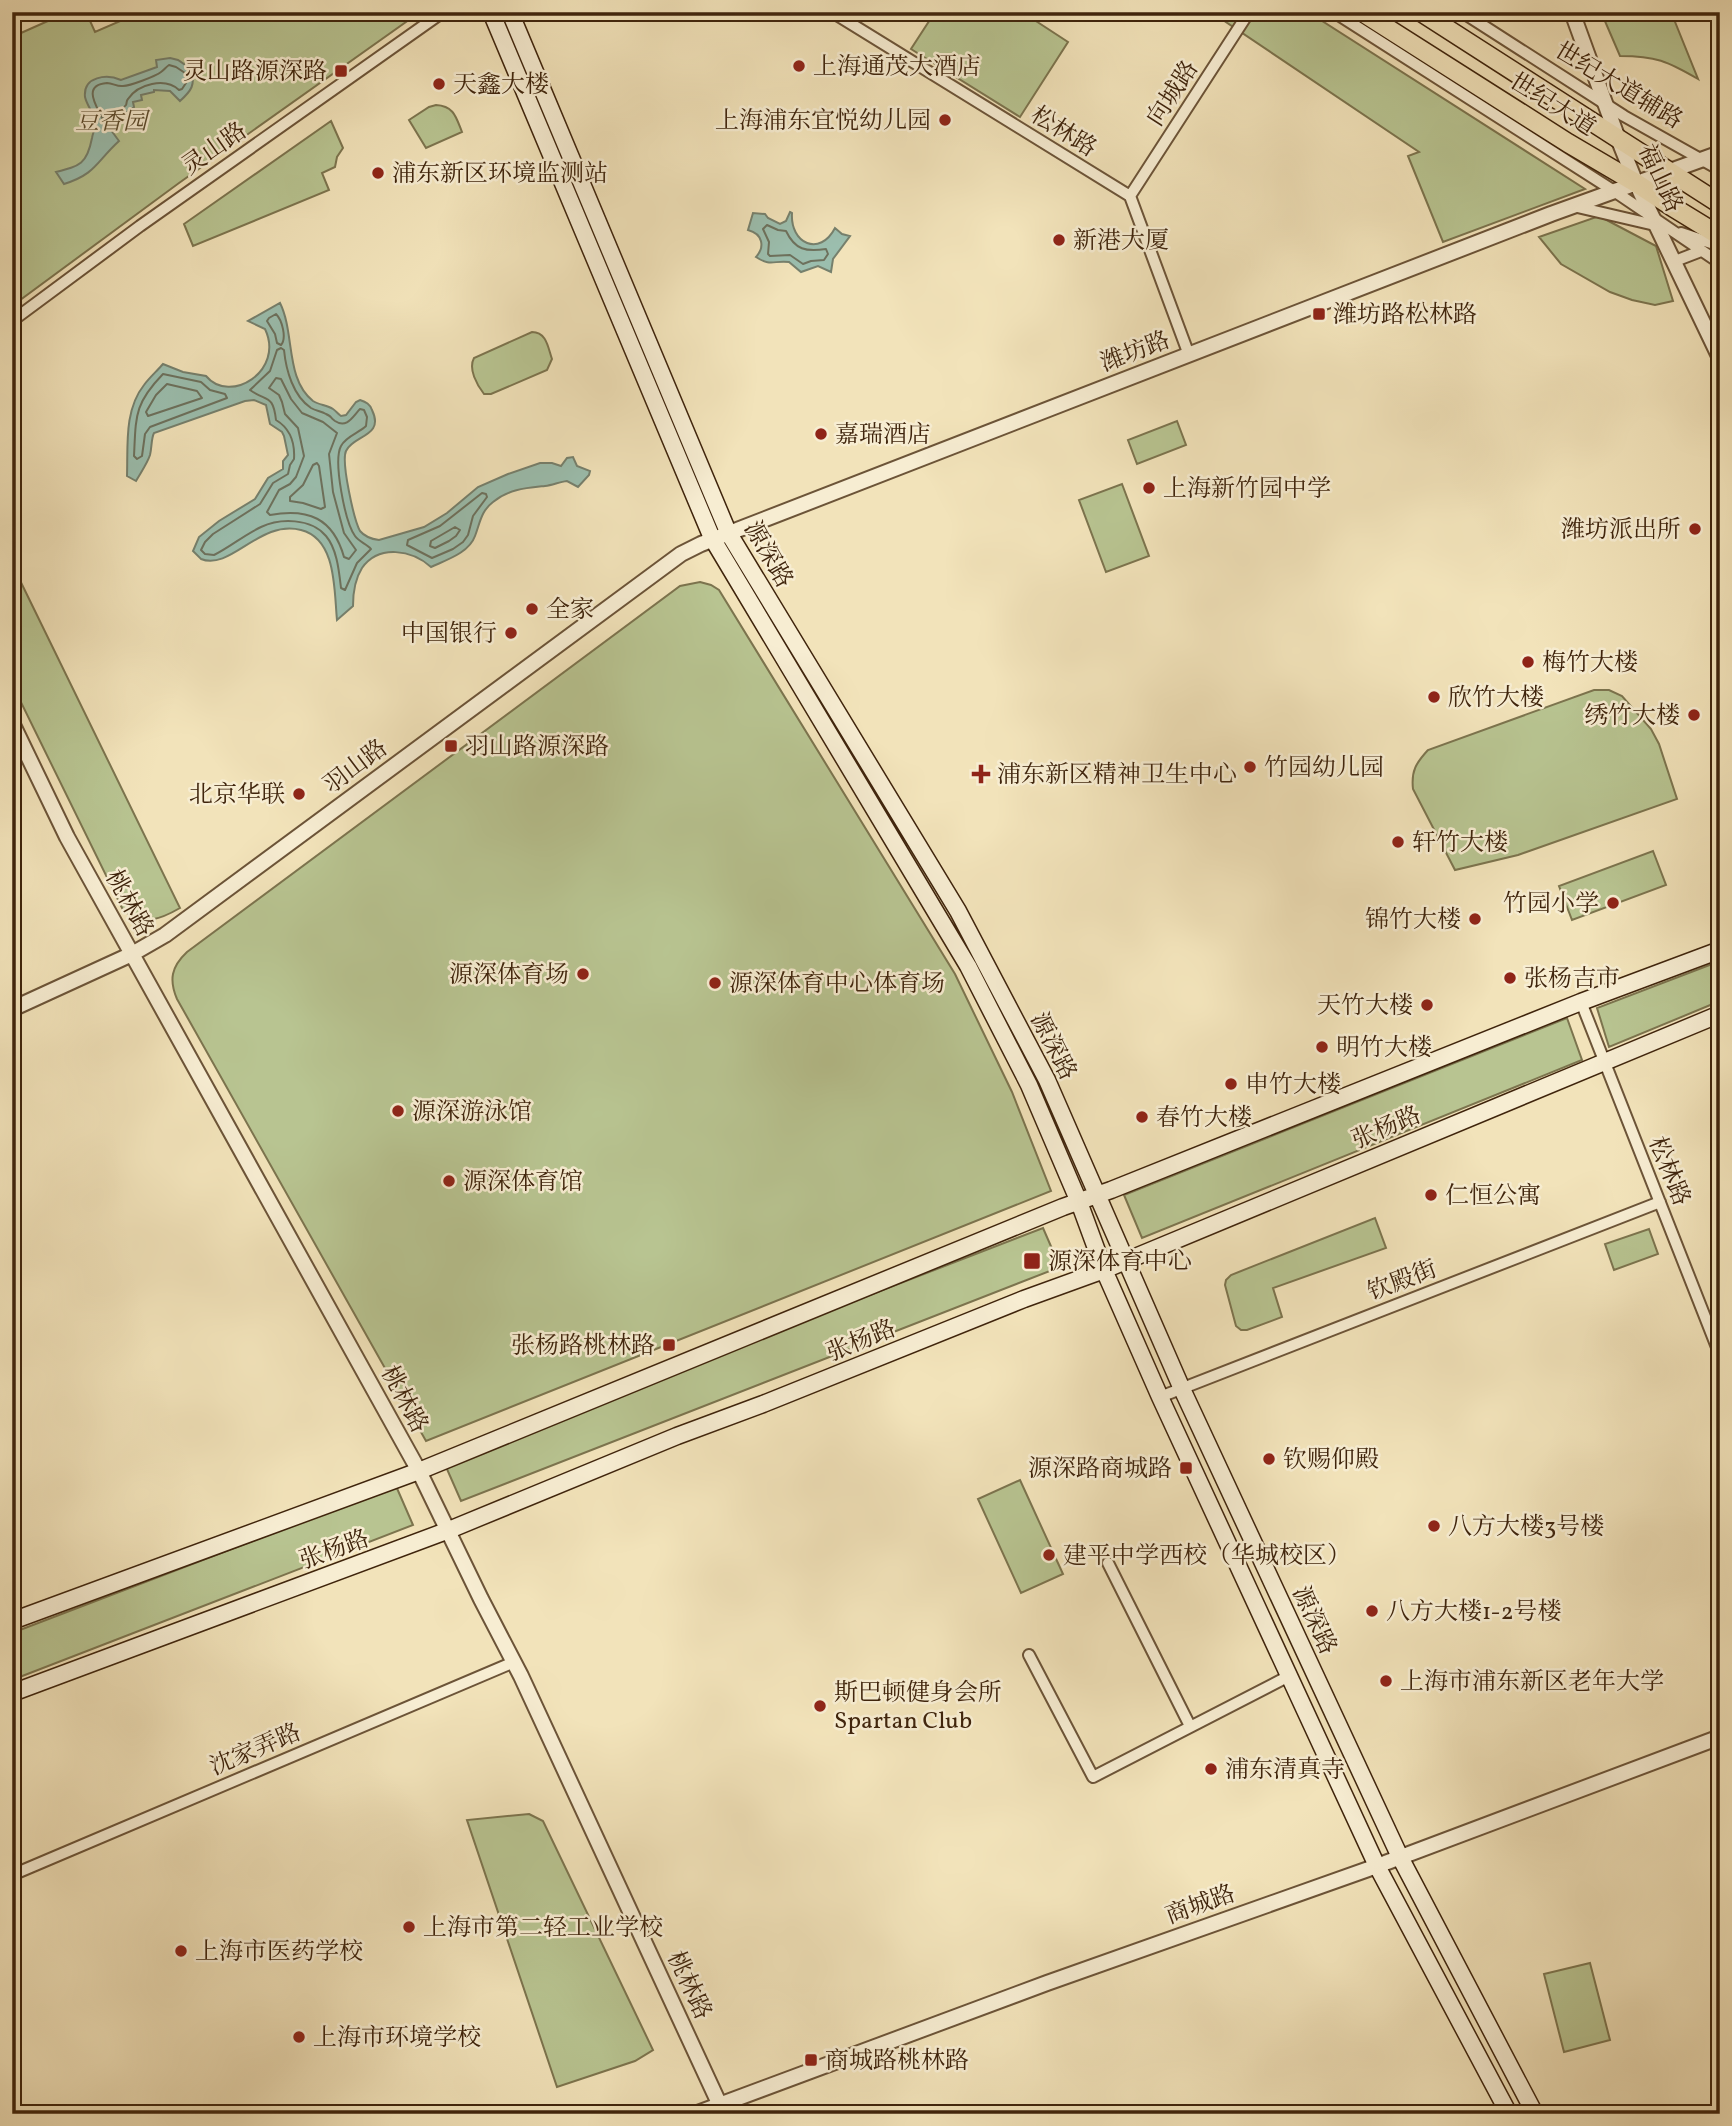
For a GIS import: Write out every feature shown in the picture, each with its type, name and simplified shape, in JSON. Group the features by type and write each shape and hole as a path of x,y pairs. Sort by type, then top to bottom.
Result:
{"main road":[{"name":"源深路","path":"491,12 712,538 968,966 1029,1085 1079,1202 1104,1270 1160,1397 1377,1866 1509,2114"},
{"name":"源深路","path":"510,12 728,532 958,911 1047,1080 1182,1389 1400,1857 1535,2114"},
{"name":"世纪大道","path":"1362,12 1720,236"},
{"name":"世纪大道","path":"1421,12 1720,204"},
{"name":"张杨路","path":"12,1621 419,1471 1079,1202 1581,1002 1720,950"},
{"name":"张杨路","path":"12,1693 449,1530 677,1436 1024,1299 1126,1262 1720,1014"}],"street":[{"name":"灵山路","path":"12,321 127,235 443,12"},
{"name":"松林路","path":"832,12 1130,196"},
{"name":"向城路","path":"1130,196 1249,12"},
{"path":"1334,12 1614,191 1660,225 1720,263"},
{"name":"世纪大道辅路","path":"1462,12 1605,104 1720,170"},
{"name":"福山路","path":"1572,12 1636,183 1660,225 1720,358"},
{"name":"潍坊路","path":"712,538 1573,206 1720,153"},
{"path":"1130,196 1189,355"},
{"path":"1573,206 1660,225 1720,246"},
{"path":"1675,261 1701,251"},
{"name":"羽山路","path":"12,1009 132,954 165,935 681,554 712,538"},
{"name":"桃林路","path":"12,723 67,836 419,1471 514,1661 722,2110"},
{"name":"松林路","path":"1581,1002 1720,1355"},
{"name":"钦殿街","path":"1160,1397 1660,1202"},
{"path":"1108,1563 1190,1726"},
{"path":"1029,1655 1093,1777 1289,1676"},
{"name":"沈家弄路","path":"12,1875 514,1661"},
{"name":"商城路","path":"695,2114 722,2110 1047,1983 1377,1866 1720,1737"}],"green space":[{"name":"豆香园","path":"68,12 86,12 95,32 141,12 420,12 179,183 12,306 12,126 20,122 12,102 12,37"},
{"path":"935,12 1022,12 1068,42 1020,117 911,49"},
{"path":"1211,12 1308,12 1585,189 1443,242 1408,156 1419,152"},
{"path":"1601,12 1671,12 1698,79 1661,61 1620,56"},
{"path":"436,105 451,110 462,132 426,148 409,120"},
{"path":"331,121 343,148 335,167 322,173 329,190 193,246 184,224"},
{"path":"1599,216 1656,246 1673,301 1655,305 1610,292 1561,264 1539,237"},
{"path":"532,332 541,335 548,346 552,359 547,370 491,394 484,394 473,372 474,358"},
{"path":"1177,421 1186,445 1137,464 1128,440"},
{"path":"1122,484 1149,556 1106,572 1079,500"},
{"path":"12,564 180,908 166,915 144,920 123,910 12,684"},
{"name":"源深体育中心","path":"700,582 719,590 955,974 1012,1092 1051,1191 426,1441 177,999 173,974 187,952 680,586"},
{"path":"1594,690 1609,690 1622,696 1651,729 1659,744 1677,799 1518,855 1455,870 1413,789 1414,772 1420,759 1428,750"},
{"path":"1653,851 1666,885 1572,920 1559,886"},
{"path":"1720,961 1720,1001 1609,1047 1597,1008"},
{"path":"1567,1018 1582,1060 1142,1238 1124,1195"},
{"path":"1375,1218 1386,1248 1273,1288 1282,1317 1247,1330 1236,1326 1225,1285 1231,1275"},
{"path":"1043,1228 1060,1267 461,1501 443,1460"},
{"path":"1649,1229 1658,1254 1614,1270 1605,1244"},
{"path":"1020,1480 1063,1574 1021,1593 978,1499"},
{"path":"396,1486 413,1525 12,1680 12,1633"},
{"path":"529,1814 543,1821 653,2050 635,2061 557,2087 467,1820"},
{"path":"1590,1963 1610,2040 1564,2052 1544,1974"}],"water":[{"path":"170,58 191,69 193,84 187,94 180,101 170,91 154,90 141,95 142,100 133,102 134,107 108,126 119,141 89,172 64,184 56,172 71,168 85,159 95,128 85,97 88,85 103,77 121,80 157,67 156,60"},
{"path":"790,212 796,232 807,243 822,242 835,228 850,236 833,259 831,272 818,266 801,272 789,262 769,262 756,257 761,241 757,234 748,230 753,213 765,214 780,224 786,221"},
{"path":"280,303 288,328 294,368 304,392 313,401 331,408 341,416 346,415 360,400 372,410 374,426 350,446 345,457 355,515 360,531 366,536 379,540 424,527 447,513 478,487 540,463 561,466 567,458 573,457 577,466 590,471 589,475 578,487 567,481 505,494 486,509 468,547 431,567 415,557 396,552 377,555 362,568 355,587 353,606 337,620 331,568 321,544 313,535 301,530 272,532 224,558 212,561 201,559 193,551 199,537 255,499 268,478 283,469 283,461 288,455 284,436 270,424 266,405 254,400 245,401 154,433 150,455 136,481 127,476 128,429 133,406 144,385 163,364 183,372 206,376 216,384 228,387 252,379 268,358 269,344 265,329 248,321"}],"place":[{"name":"上海通茂大酒店","path":"799,66"},
{"name":"灵山路源深路","path":"341,71"},
{"name":"天鑫大楼","path":"439,84"},
{"name":"上海浦东宜悦幼儿园","path":"945,120"},
{"name":"浦东新区环境监测站","path":"378,173"},
{"name":"新港大厦","path":"1059,240"},
{"name":"潍坊路松林路","path":"1319,314"},
{"name":"嘉瑞酒店","path":"821,434"},
{"name":"上海新竹园中学","path":"1149,488"},
{"name":"潍坊派出所","path":"1695,529"},
{"name":"全家","path":"532,609"},
{"name":"中国银行","path":"511,633"},
{"name":"梅竹大楼","path":"1528,662"},
{"name":"欣竹大楼","path":"1434,697"},
{"name":"绣竹大楼","path":"1694,715"},
{"name":"羽山路源深路","path":"451,746"},
{"name":"竹园幼儿园","path":"1250,767"},
{"name":"浦东新区精神卫生中心","path":"981,774"},
{"name":"北京华联","path":"299,794"},
{"name":"轩竹大楼","path":"1398,842"},
{"name":"竹园小学","path":"1613,903"},
{"name":"锦竹大楼","path":"1475,919"},
{"name":"源深体育场","path":"583,974"},
{"name":"张杨吉市","path":"1510,978"},
{"name":"源深体育中心体育场","path":"715,983"},
{"name":"天竹大楼","path":"1427,1005"},
{"name":"明竹大楼","path":"1322,1047"},
{"name":"申竹大楼","path":"1231,1084"},
{"name":"源深游泳馆","path":"398,1111"},
{"name":"春竹大楼","path":"1142,1117"},
{"name":"源深体育馆","path":"449,1181"},
{"name":"仁恒公寓","path":"1431,1195"},
{"name":"源深体育中心","path":"1032,1261"},
{"name":"张杨路桃林路","path":"669,1345"},
{"name":"钦赐仰殿","path":"1269,1459"},
{"name":"源深路商城路","path":"1186,1468"},
{"name":"八方大楼3号楼","path":"1434,1526"},
{"name":"建平中学西校（华城校区）","path":"1049,1555"},
{"name":"八方大楼1-2号楼","path":"1372,1611"},
{"name":"上海市浦东新区老年大学","path":"1386,1681"},
{"name":"斯巴顿健身会所 Spartan Club","path":"820,1706"},
{"name":"浦东清真寺","path":"1211,1769"},
{"name":"上海市第二轻工业学校","path":"409,1927"},
{"name":"上海市医药学校","path":"181,1951"},
{"name":"上海市环境学校","path":"299,2037"},
{"name":"商城路桃林路","path":"811,2060"}]}
